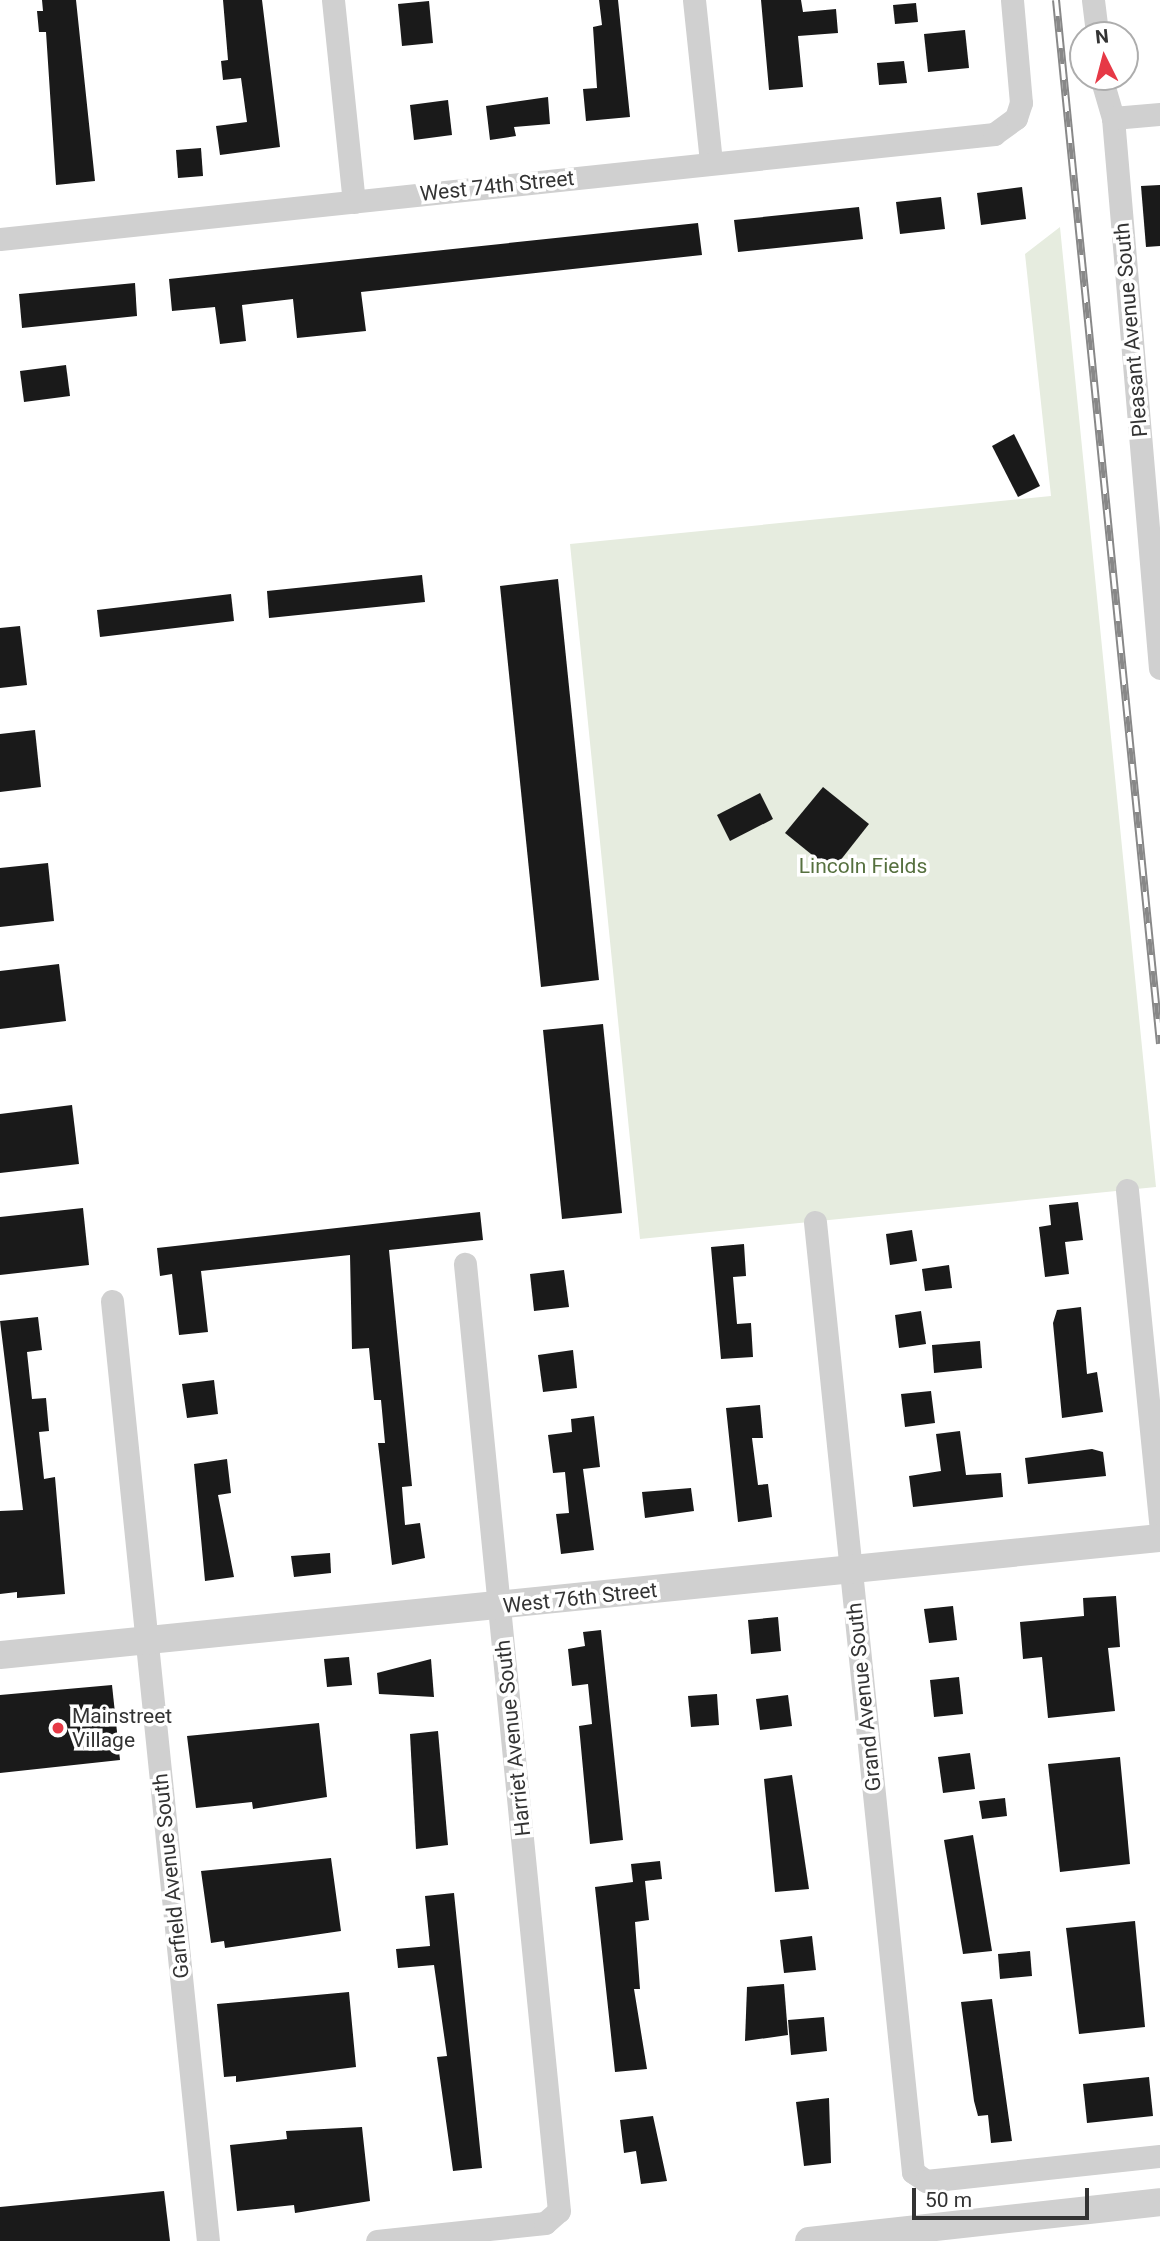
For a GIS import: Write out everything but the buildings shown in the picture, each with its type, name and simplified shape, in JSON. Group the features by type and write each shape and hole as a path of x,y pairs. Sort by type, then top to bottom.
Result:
{"street":[{"path":"333,0 354,202"},
{"path":"694,0 711,162"},
{"name":"West 74th Street","path":"0,237 994,134 1016,118 1021,103 1012,0"},
{"path":"1093,0 1095,21"},
{"name":"Pleasant Avenue South","path":"1105,91 1112,118 1160,668"},
{"path":"1112,118 1160,114"},
{"path":"1127,1190 1160,1522"},
{"name":"Grand Avenue South","path":"816,1222 913,2172 926,2181 1160,2155"},
{"name":"Harriet Avenue South","path":"377,2241 545,2223 559,2211 465,1264"},
{"name":"Garfield Avenue South","path":"112,1301 208,2241"},
{"name":"West 76th Street","path":"0,1655 148,1643 1160,1538"},
{"path":"809,2241 1160,2202"}],"green space":[{"name":"Lincoln Fields","path":"1060,227 1156,1187 640,1239 570,544 1051,496 1025,254"}],"railway":[{"path":"1056,0 1160,1044"}],"place":[{"name":"Mainstreet Village","path":"58,1728"}]}
